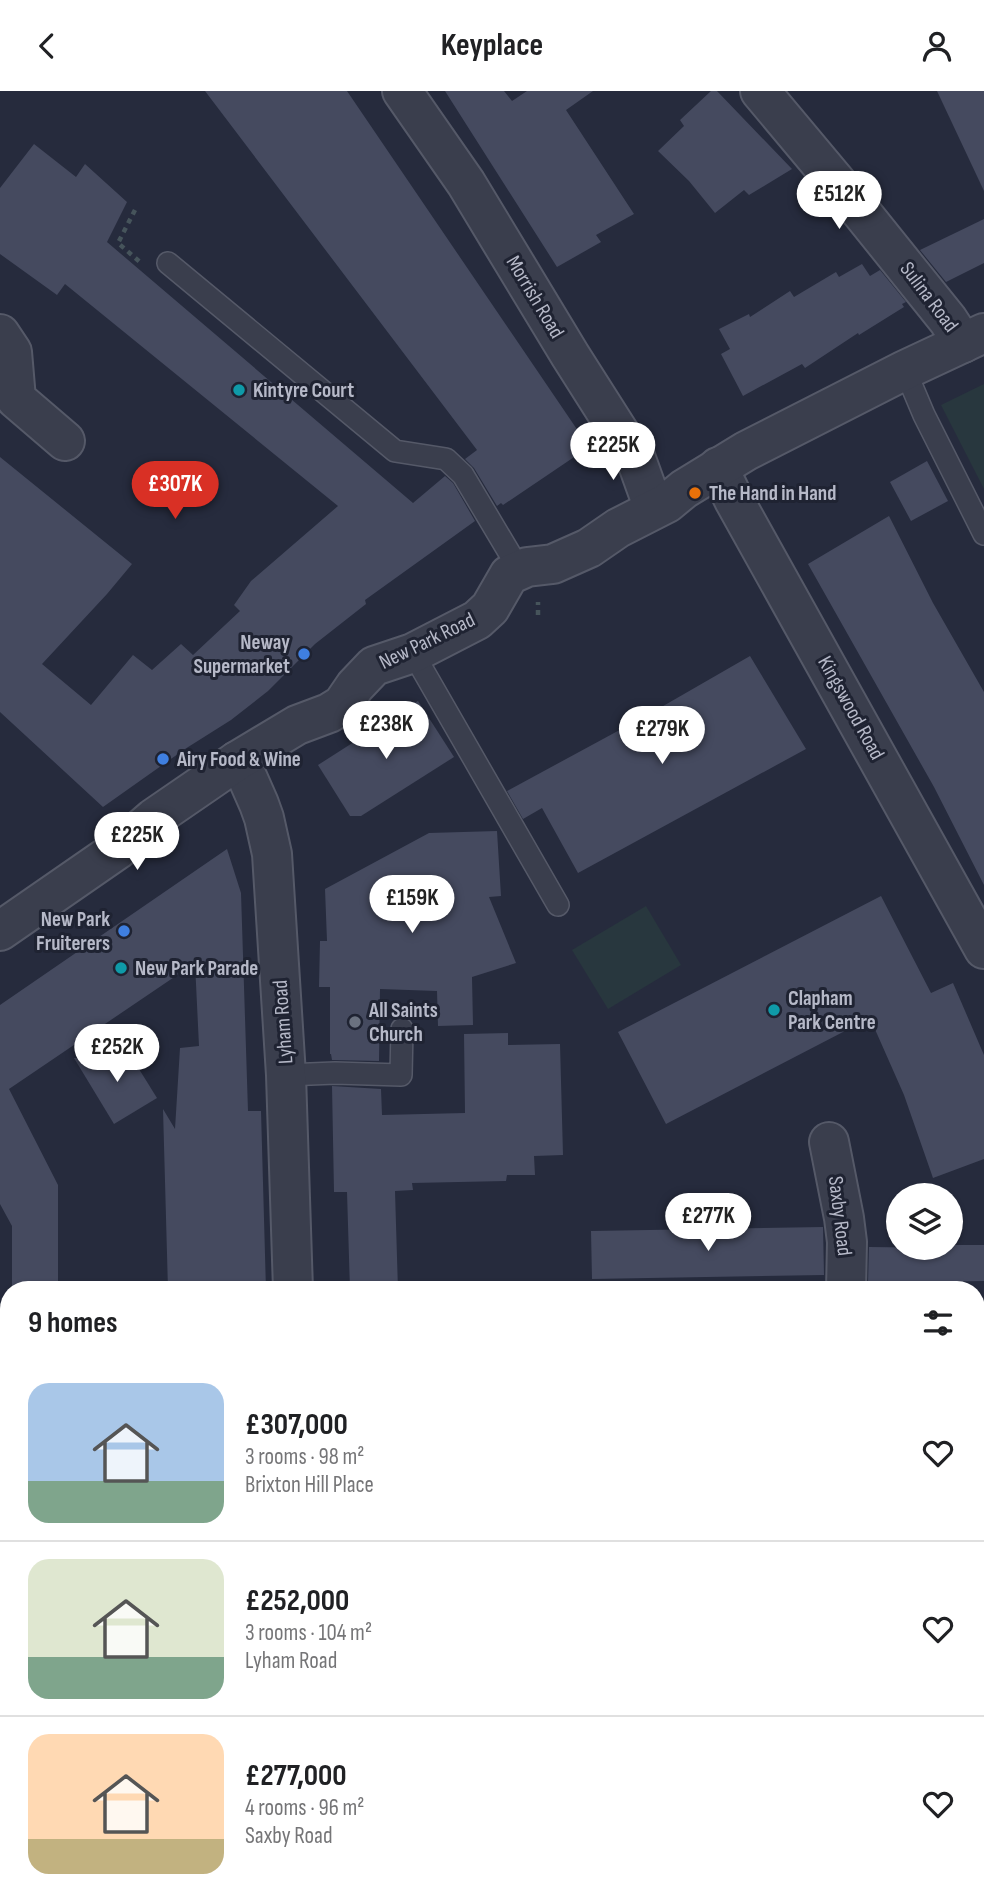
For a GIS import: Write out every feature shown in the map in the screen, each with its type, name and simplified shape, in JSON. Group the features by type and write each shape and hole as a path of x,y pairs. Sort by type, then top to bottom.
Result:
{"street":[{"name":"Morrish Road","path":"402,91 466,183 569,355 636,459 654,509"},
{"name":"Sulina Road","path":"760,91 948,320 974,338"},
{"path":"0,334 12,352 16,399 65,441"},
{"path":"519,569 553,564 589,548 618,528 667,503 718,467 905,370 974,338"},
{"name":"Kingswood Road","path":"718,467 984,949"},
{"name":"New Park Road","path":"0,930 117,850 154,818 237,761 296,725 342,705 355,685 374,666 413,653 477,620 490,608 509,575 519,569"},
{"name":"Lyham Road","path":"237,761 248,779 264,818 272,854 286,1075 293,1281"},
{"name":"Saxby Road","path":"829,1142 845,1230 846,1281"}],"lane":[{"path":"168,264 395,451 446,459 463,475 519,569"},
{"path":"905,370 924,415 984,534"},
{"path":"413,653 558,905"},
{"path":"286,1075 401,1075 402,1029"}],"shaded area":[{"path":"984,384 984,489 941,405"},
{"path":"646,906 681,965 608,1009 572,950"}],"building":[{"path":"205,91 347,91 589,447 503,505 501,503 497,506 474,468 465,459 477,450"},
{"path":"445,91 504,91 512,101 527,91 593,91 566,110 634,214 596,235 601,242 557,267"},
{"path":"711,91 717,91 792,169 749,195 744,190 715,213 689,181 658,151 684,126 680,120"},
{"path":"937,91 984,91 984,191"},
{"path":"34,144 76,177 85,164 127,202 107,242 413,503 445,476 453,483 475,521 365,600 366,604 315,644 268,691 231,720 103,807 0,712 0,457 132,564 42,664 91,705 133,655 152,670 181,644 193,655 240,611 234,605 251,581 338,506 65,284 57,295 0,254 0,188"},
{"path":"984,219 984,263 946,282 920,250"},
{"path":"862,264 870,276 880,270 906,302 902,304 904,307 805,368 802,364 743,396 721,354 730,349 719,329 749,314 750,317 790,291 794,297 836,272 839,277"},
{"path":"927,461 948,501 911,521 890,482"},
{"path":"889,516 933,603 984,692 984,885 934,787 808,564"},
{"path":"750,656 806,749 578,873 542,808 523,819 507,791"},
{"path":"418,701 454,757 361,816 350,816 318,765"},
{"path":"497,831 501,896 489,897 516,963 472,977 473,1025 438,1026 437,991 380,989 379,1061 332,1060 330,987 319,987 320,941 327,941 325,889 429,833"},
{"path":"227,849 241,893 248,1111 261,1111 266,1281 168,1281 163,1109 175,1129 180,1048 199,1046 195,963 9,1089 58,1185 58,1281 12,1281 12,1226 0,1204 0,1005"},
{"name":"Clapham Park Centre","path":"881,896 931,993 953,983 984,1055 984,1159 933,1178 904,1095 870,1018 666,1124 618,1032"},
{"path":"508,1033 508,1045 560,1044 563,1155 534,1156 535,1175 507,1175 506,1181 412,1183 413,1190 395,1191 398,1281 350,1281 347,1192 334,1192 332,1086 381,1089 382,1115 465,1113 464,1034"},
{"path":"129,1053 157,1098 114,1124 74,1058"},
{"path":"823,1227 824,1275 592,1279 591,1231"},
{"path":"963,1245 984,1245 984,1281 868,1281 869,1247 886,1247 886,1260 963,1260"}],"place":[{"name":"Kintyre Court","path":"239,390"},
{"name":"The Hand in Hand","path":"695,493"},
{"name":"Neway Supermarket","path":"304,654"},
{"name":"Airy Food & Wine","path":"163,759"},
{"name":"New Park Fruiterers","path":"124,931"},
{"name":"New Park Parade","path":"121,968"},
{"name":"Clapham Park Centre","path":"774,1010"},
{"name":"All Saints Church","path":"355,1022"}]}
